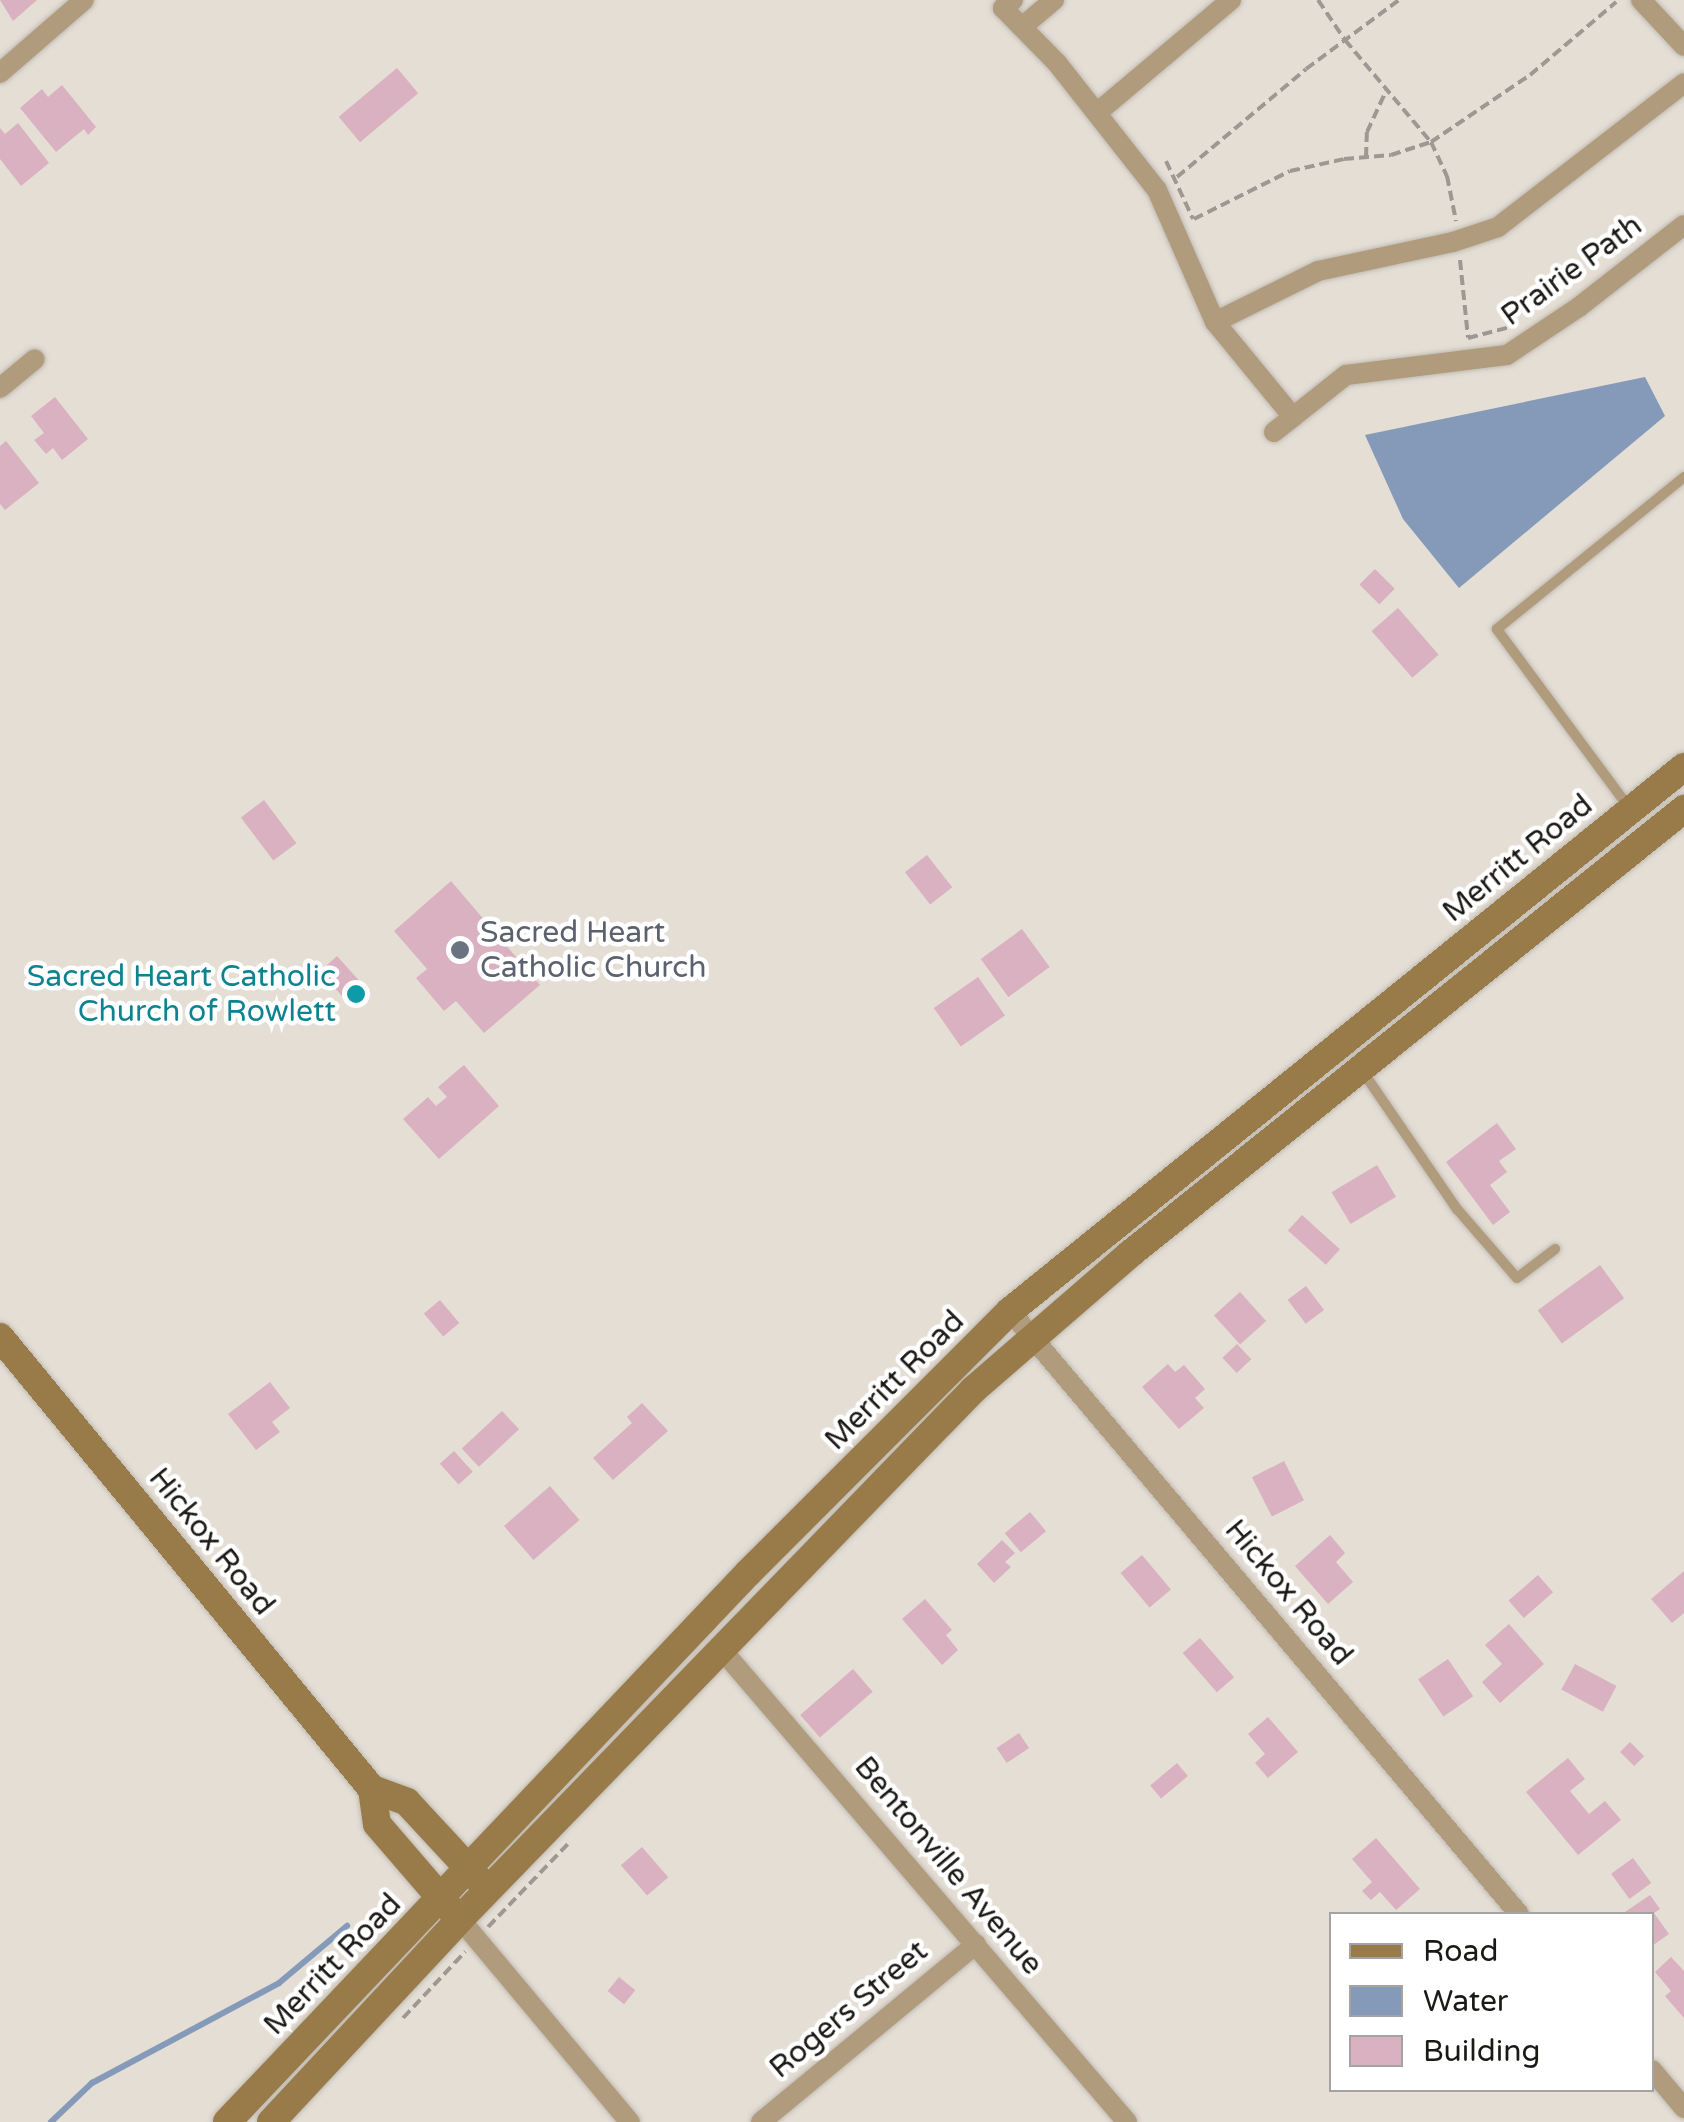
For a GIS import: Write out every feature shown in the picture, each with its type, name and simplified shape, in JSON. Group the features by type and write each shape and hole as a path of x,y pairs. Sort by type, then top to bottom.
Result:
{"street":[{"path":"1022,27 1054,0"},
{"path":"1098,112 1230,0"},
{"path":"0,73 79,2"},
{"path":"1008,4 1022,27 1098,112 1157,190 1215,322 1293,417"},
{"path":"1633,5 1684,46"},
{"path":"1215,322 1318,271 1459,240 1498,227 1684,84"},
{"name":"Prairie Path","path":"1274,432 1346,375 1507,355 1579,307 1684,225"},
{"path":"2,382 35,359"},
{"name":"Merritt Road","path":"270,2122 459,1919 480,1881 748,1572 1010,1311 1684,767"},
{"name":"Merritt Road","path":"480,1881 722,1650 973,1390 1030,1338 1684,809"},
{"name":"Hickox Road","path":"1010,1311 1517,1912"},
{"name":"Hickox Road","path":"0,1337 372,1789 407,1802 480,1881"},
{"name":"Bentonville Avenue","path":"722,1650 1127,2122"},
{"name":"Hickox Road","path":"372,1789 377,1824 459,1919"},
{"path":"459,1919 630,2122"},
{"name":"Merritt Road","path":"227,2122 459,1919"},
{"name":"Rogers Street","path":"769,2119 976,1944"},
{"path":"1654,2072 1684,2108"}],"lane":[{"path":"1631,810 1497,629 1684,476"},
{"path":"1361,1068 1457,1208 1517,1278 1555,1249"}],"path":[{"path":"1318,0 1386,91 1432,142 1447,176 1459,240 1468,338 1517,325"},
{"path":"1177,177 1399,0"},
{"path":"1166,161 1194,219 1290,171 1366,159 1432,142 1530,76 1615,1 1633,5"},
{"path":"1366,159 1367,132 1386,91"},
{"path":"395,2026 459,1919 580,1831"}],"water":[{"path":"1645,377 1665,416 1459,588 1403,519 1365,435"}],"building":[{"path":"0,0 37,0 13,21"},
{"path":"397,68 418,93 360,142 339,117"},
{"path":"62,85 96,127 88,135 84,129 56,152 20,108 42,89 48,97"},
{"path":"18,123 49,163 21,186 0,159 0,128 5,134"},
{"path":"55,397 88,439 62,460 53,448 46,454 34,440 44,433 31,416"},
{"path":"6,441 39,483 5,510 0,504 0,446"},
{"path":"1375,569 1395,589 1379,604 1359,585"},
{"path":"1398,608 1439,655 1412,678 1372,631"},
{"path":"264,800 296,843 273,861 241,817"},
{"path":"927,855 952,887 930,905 905,872"},
{"name":"Sacred Heart Catholic Church","path":"451,881 540,985 484,1033 456,1001 444,1011 416,978 427,969 394,931"},
{"path":"1022,929 1050,967 1008,997 981,959"},
{"path":"337,956 368,991 351,1006 320,971"},
{"path":"978,977 1005,1016 961,1046 934,1008"},
{"path":"464,1065 499,1106 439,1159 403,1119 428,1097 436,1106 447,1097 438,1087"},
{"path":"1497,1123 1516,1149 1499,1161 1507,1172 1490,1185 1510,1212 1493,1225 1446,1162"},
{"path":"1377,1165 1396,1197 1351,1224 1332,1192"},
{"path":"1302,1215 1340,1249 1326,1265 1288,1231"},
{"path":"1600,1265 1624,1298 1562,1343 1538,1310"},
{"path":"1306,1286 1324,1310 1306,1324 1288,1300"},
{"path":"1240,1292 1266,1321 1240,1344 1214,1315"},
{"path":"440,1300 459,1323 443,1336 424,1313"},
{"path":"1237,1344 1251,1359 1237,1373 1222,1358"},
{"path":"1168,1364 1175,1372 1184,1365 1205,1389 1195,1398 1204,1408 1179,1429 1142,1387"},
{"path":"270,1382 290,1408 272,1422 280,1432 256,1450 228,1414"},
{"path":"642,1403 668,1431 613,1480 593,1458 632,1423 627,1417"},
{"path":"502,1411 519,1429 479,1467 462,1449"},
{"path":"454,1451 473,1472 459,1485 440,1464"},
{"path":"1284,1461 1304,1500 1272,1517 1252,1477"},
{"path":"550,1486 580,1520 533,1560 504,1526"},
{"path":"1030,1512 1046,1531 1021,1552 1005,1533"},
{"path":"1330,1535 1345,1553 1336,1562 1353,1582 1328,1604 1295,1566"},
{"path":"1002,1540 1015,1553 1005,1562 1011,1567 994,1583 977,1564"},
{"path":"1142,1555 1171,1589 1149,1607 1121,1573"},
{"path":"1684,1571 1684,1613 1672,1623 1651,1599"},
{"path":"1538,1575 1553,1592 1524,1618 1509,1601"},
{"path":"925,1599 952,1630 946,1635 958,1650 942,1665 902,1619"},
{"path":"1509,1624 1544,1664 1500,1703 1482,1682 1502,1664 1485,1645"},
{"path":"1200,1638 1234,1677 1217,1692 1183,1653"},
{"path":"1448,1659 1473,1696 1443,1716 1418,1679"},
{"path":"1575,1664 1616,1686 1603,1712 1561,1690"},
{"path":"853,1669 873,1692 820,1738 800,1715"},
{"path":"1268,1717 1298,1752 1268,1778 1255,1763 1265,1754 1248,1734"},
{"path":"1019,1733 1029,1748 1007,1763 997,1748"},
{"path":"1630,1742 1644,1756 1634,1766 1620,1752"},
{"path":"1568,1758 1585,1779 1570,1791 1589,1814 1605,1801 1621,1820 1578,1855 1526,1792"},
{"path":"1177,1763 1188,1776 1161,1799 1150,1785"},
{"path":"1376,1838 1420,1889 1396,1910 1380,1892 1371,1900 1362,1891 1372,1882 1352,1859"},
{"path":"642,1847 668,1877 647,1896 621,1865"},
{"path":"1633,1858 1651,1883 1629,1899 1611,1874"},
{"path":"1650,1895 1660,1909 1654,1913 1625,1912"},
{"path":"1654,1913 1669,1934 1654,1945"},
{"path":"1671,1957 1684,1971 1684,2018 1665,1996 1671,1991 1655,1972"},
{"path":"619,1977 635,1990 624,2004 608,1991"}],"waterway":[{"path":"51,2122 92,2083 279,1983 347,1926"}],"place":[{"name":"Sacred Heart Catholic Church","path":"460,950"},
{"name":"Sacred Heart Catholic Church of Rowlett","path":"356,994"}]}
